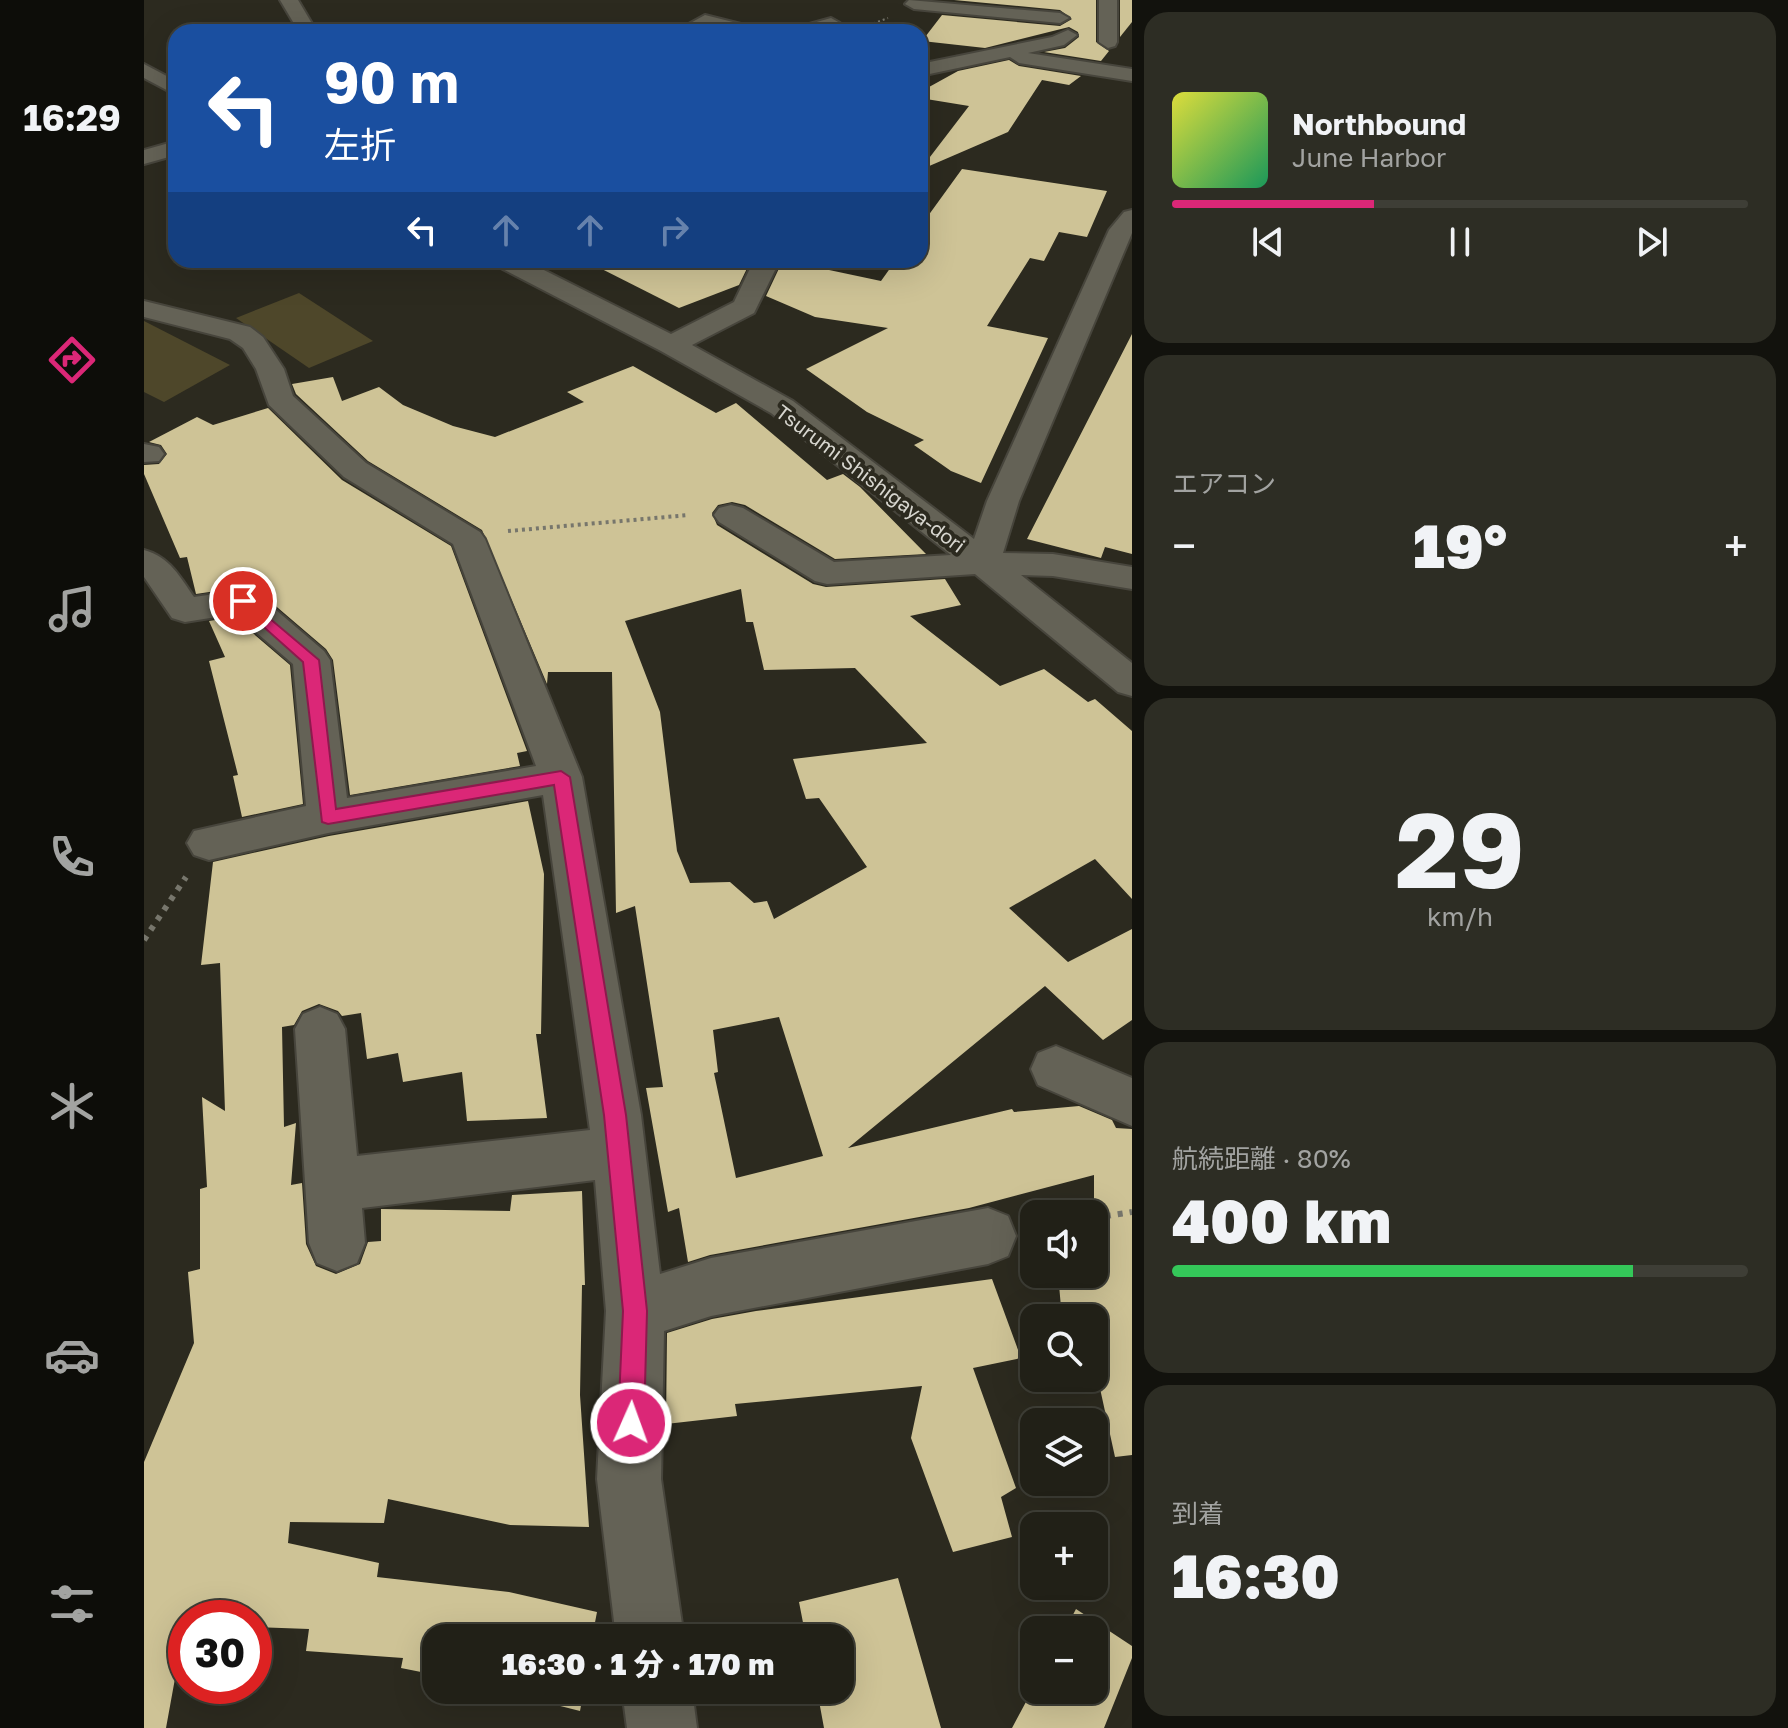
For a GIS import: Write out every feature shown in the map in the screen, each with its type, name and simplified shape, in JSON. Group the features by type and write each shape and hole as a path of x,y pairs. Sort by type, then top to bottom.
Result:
{"street":[{"path":"289,0 303,24"},
{"path":"1037,0 1064,27"},
{"path":"1108,0 1108,42"},
{"path":"914,4 1064,27 1108,42 1132,46"},
{"path":"698,24 705,20 720,24"},
{"path":"928,68 1058,41 1064,27"},
{"path":"997,52 1132,75"},
{"path":"144,70 168,84"},
{"path":"144,157 168,150"},
{"path":"983,563 1003,501 1128,226"},
{"name":"Tsurumi Shishigaya-dori","path":"520,268 671,345 782,407 1132,683"},
{"path":"671,345 745,307 763,268"},
{"path":"144,309 240,333 253,343 270,369 279,399 355,470 468,539 561,777 618,1152 635,1311 629,1479 648,1624"},
{"path":"731,515 827,573 983,563 1053,565 1132,578"},
{"path":"144,561 157,570 185,610 243,601 311,660 328,817"},
{"path":"209,843 328,817 561,777"},
{"path":"320,1029 337,1243"},
{"path":"1056,1069 1132,1102"},
{"path":"332,1185 618,1152"},
{"path":"635,1311 711,1287 988,1236"},
{"path":"659,1704 662,1728"}],"path":[{"path":"468,539 530,527 606,520 731,515"},
{"path":"144,940 209,843"},
{"path":"1108,1216 1132,1212"}],"shaded area":[{"path":"299,293 373,341 309,368 236,318"},
{"path":"144,321 230,365 164,402 144,392"}],"building":[{"path":"954,0 1096,0 1096,42 1109,51 1101,61 1044,52 1065,48 1079,37 1078,32 1069,27 985,48 928,42 928,33 942,15 1060,26 1072,19 1060,10"},
{"path":"1120,0 1132,0 1132,22 1120,37"},
{"path":"1009,60 1019,66 1081,76 1069,85 1042,80 1008,132 928,167 928,160 969,106 928,99 928,88 958,71"},
{"path":"962,169 1107,191 1087,237 1059,232 1044,261 1030,258 987,326 1048,338 981,483 951,471 914,445 924,440 867,412 806,369 888,328 815,317 766,296 779,268 820,268 881,281 890,268 928,268 928,216"},
{"path":"600,268 747,268 739,285 679,308"},
{"path":"1132,334 1132,554 1105,547 1101,558 1027,539"},
{"path":"633,366 716,413 736,403 827,480 843,474 860,487 926,554 835,559 745,505 732,502 718,505 712,513 717,525 813,584 826,587 945,579 961,605 910,616 1000,686 1044,669 1088,702 1095,699 1132,731 1132,899 1095,859 1009,908 1068,962 1132,929 1132,1020 1103,1040 1045,986 848,1148 1012,1109 1014,1112 1079,1106 1112,1120 1116,1128 1132,1129 1132,1455 1115,1457 1108,1425 1108,1408 1104,1408 1101,1392 1108,1392 1108,1304 1061,1304 1059,1288 1108,1288 1108,1200 1094,1200 1094,1175 969,1208 710,1255 688,1262 679,1208 668,1212 646,1088 663,1087 635,906 616,913 612,672 548,672 547,684 482,530 368,461 296,394 292,384 333,377 342,401 379,387 403,405 453,426 495,437 584,402 567,392","holes":["741,589 746,622 753,622 764,670 855,668 927,743 793,759 806,799 819,798 867,867 774,919 767,901 754,903 730,882 690,883 677,851 660,712 625,621","779,1017 823,1156 736,1178 714,1073 718,1072 713,1030"]},
{"path":"268,408 342,480 451,546 527,751 517,753 520,766 350,795 333,660 326,649 257,590 243,587 196,594 187,557 180,558 144,474 144,465 159,464 167,454 161,445 149,442 197,417 213,425"},
{"path":"234,617 290,665 303,804 242,817 233,776 238,775 209,661 225,657 209,621"},
{"path":"528,801 544,874 541,1034 536,1034 547,1118 467,1121 462,1072 403,1082 398,1053 367,1059 361,1013 342,1016 338,1011 319,1004 302,1011 294,1025 282,1027 284,1127 296,1123 291,1185 302,1183 306,1244 316,1266 336,1274 360,1264 368,1242 381,1241 381,1209 510,1211 512,1195 582,1191 585,1285 582,1285 580,1395 589,1527 510,1525 388,1499 384,1523 290,1522 288,1543 379,1563 377,1577 509,1592 597,1612 595,1624 422,1624 422,1672 401,1668 403,1658 306,1651 309,1629 272,1628 272,1600 168,1600 170,1704 166,1728 144,1728 144,1462 194,1343 188,1272 200,1269 200,1189 207,1187 202,1097 225,1111 220,963 201,965 213,862 329,836"},
{"path":"992,1279 1020,1358 973,1368 1016,1488 1001,1497 1012,1537 953,1552 911,1438 922,1386 735,1404 737,1416 666,1424 667,1333 712,1319"},
{"path":"898,1578 941,1728 824,1728 820,1704 854,1704 854,1624 803,1624 799,1602"},
{"path":"1076,1609 1087,1616 1072,1616"},
{"path":"1108,1630 1132,1646 1132,1658 1104,1728 1012,1728 1025,1704 1108,1704"},
{"path":"552,1704 581,1704 580,1711"}],"route":[{"path":"243,601 311,660 328,817 561,777 615,1115 635,1311 631,1423"}]}
